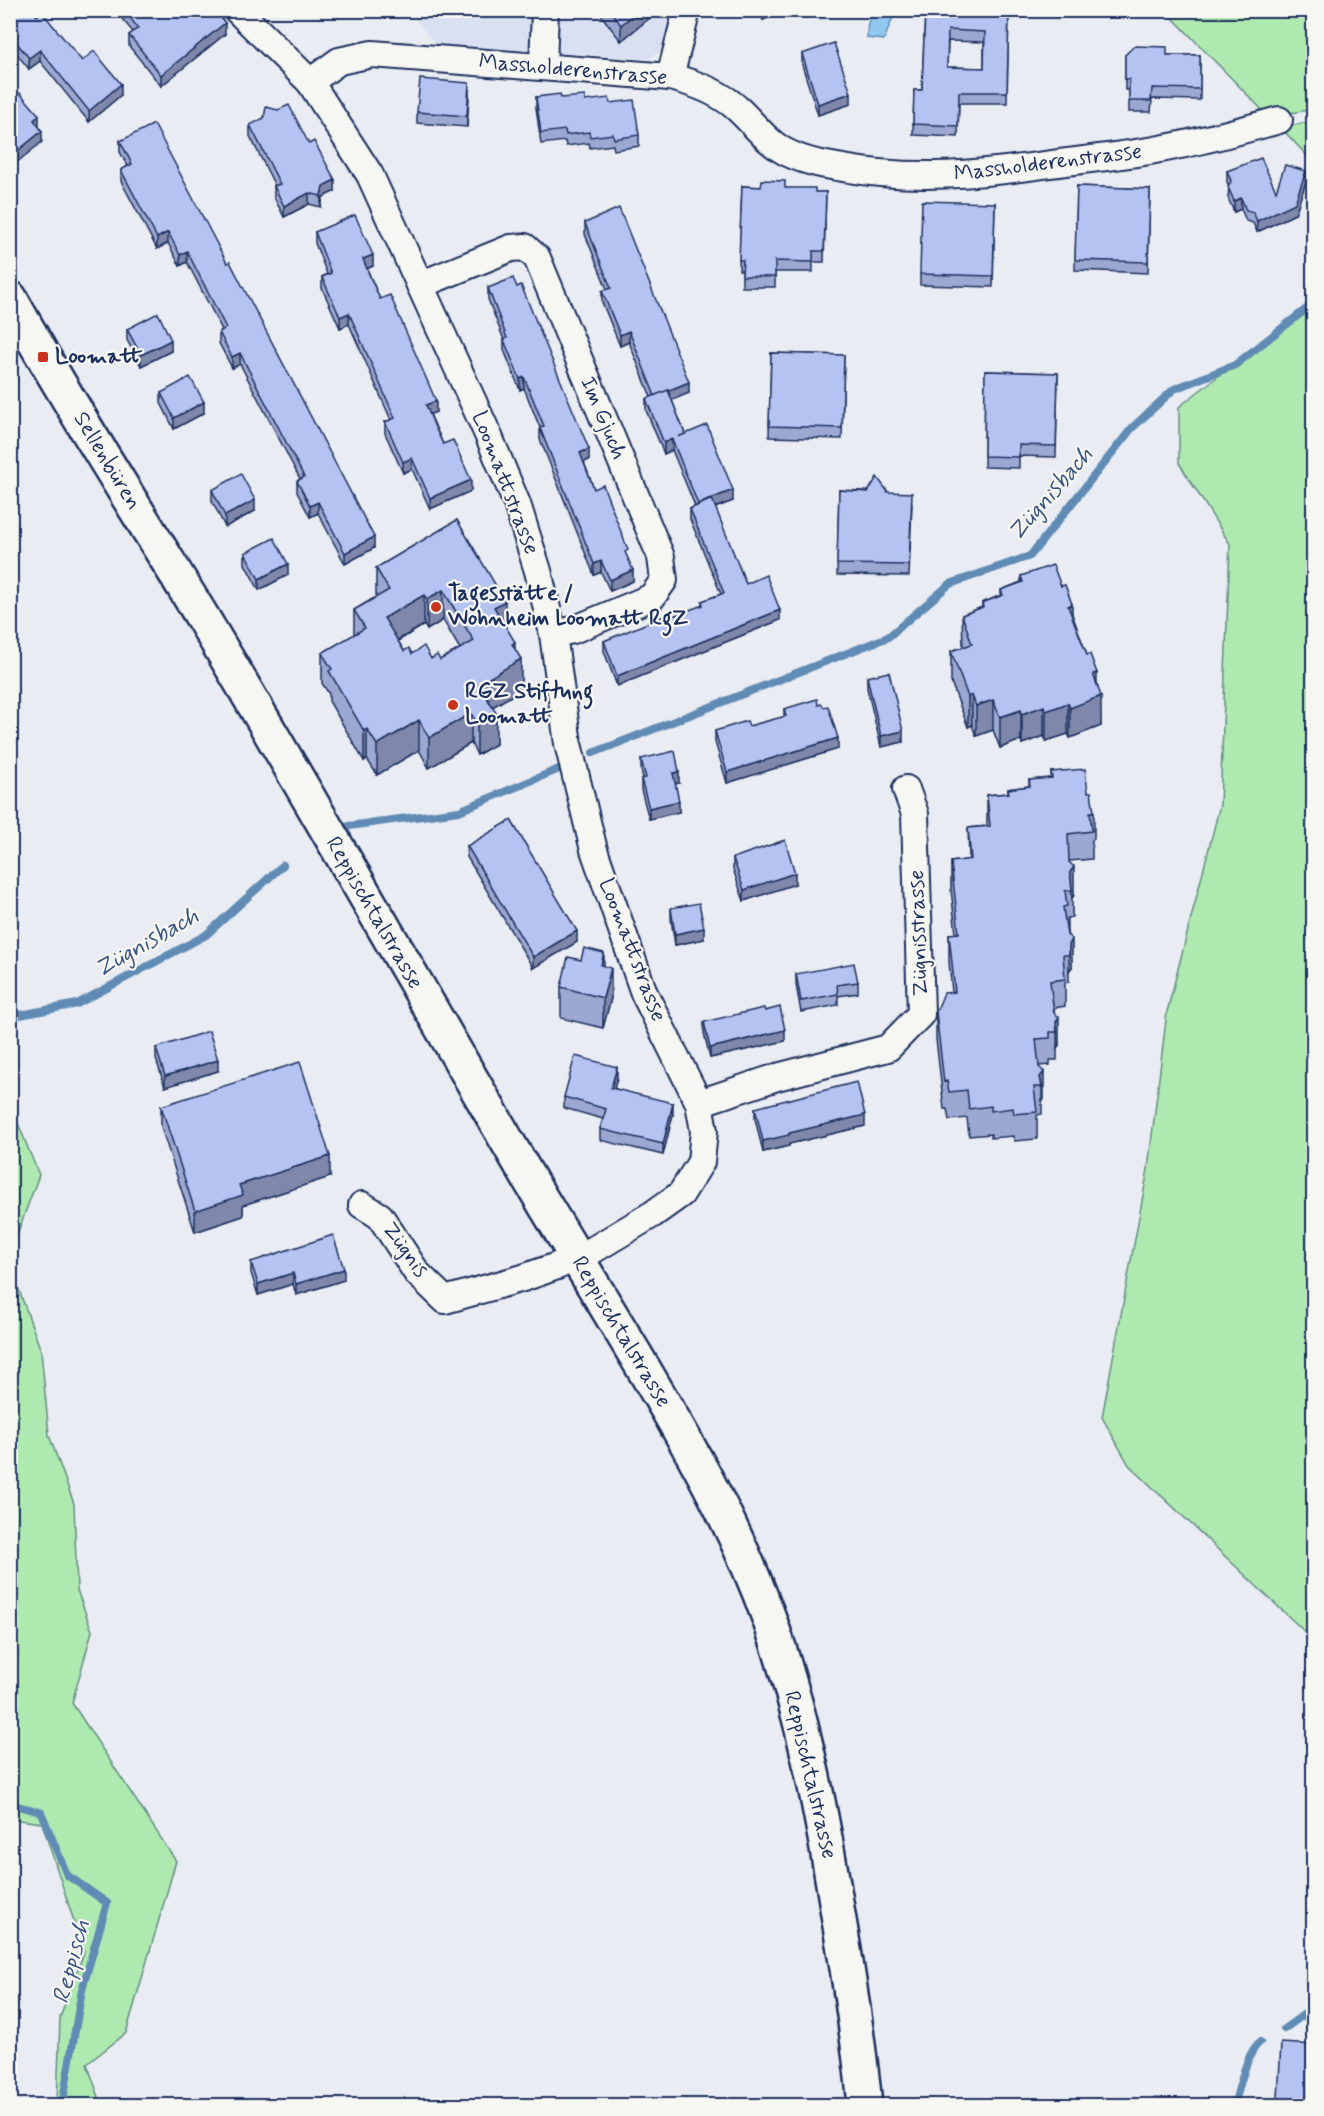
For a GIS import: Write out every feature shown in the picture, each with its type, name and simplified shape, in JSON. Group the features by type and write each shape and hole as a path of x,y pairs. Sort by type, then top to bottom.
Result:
{"main road":[{"name":"Sellenbüren","path":"10,298 43,357 206,623"},
{"name":"Reppischtalstrasse","path":"206,623 576,1258 692,1450 720,1502 745,1557 779,1647 809,1755 822,1814 849,1977 865,2106"}],"street":[{"name":"Loomattstrasse","path":"237,10 310,82 370,175 490,439 517,504 553,634 568,744 594,850 644,993 699,1103 704,1131 701,1162 681,1194 653,1214 594,1250 576,1258 523,1278 445,1300"},
{"path":"543,67 545,10"},
{"path":"670,76 687,10"},
{"name":"Massholderenstrasse","path":"310,82 339,61 372,54 670,76 719,95 738,109 766,138 789,154 817,163 864,172 938,176 985,174 1176,146 1279,120"},
{"name":"Im Gjuch","path":"420,285 511,248 525,246 537,258 661,557 664,580 652,597 573,630 553,634"},
{"name":"Zügnisstrasse","path":"699,1103 777,1077 888,1048 921,1014 915,814 906,789"},
{"name":"Zügnis","path":"362,1205 380,1216 417,1273 445,1300"}],"shaded area":[{"path":"408,11 674,11 671,43 649,59 561,53 444,54"}],"green space":[{"path":"1166,11 1313,11 1313,109 1269,117"},
{"path":"1313,121 1313,162 1281,128"},
{"path":"1313,301 1313,1637 1307,1634 1129,1465 1102,1417 1148,1169 1167,1012 1220,805 1230,544 1179,463 1179,407"},
{"path":"11,1106 39,1175 10,1251"},
{"path":"10,1265 41,1351 49,1435 74,1504 77,1590 92,1631 72,1703 176,1861 126,2033 87,2064 102,2105 57,2105 60,2018 84,1952 42,1823 11,1819"}],"water":[{"path":"875,10 893,17 884,40 867,38 869,20"}],"building":[{"path":"10,10 32,10 37,16 42,12 82,61 94,51 121,84 89,111 40,50 29,58 16,42 10,46"},
{"path":"124,10 215,10 225,23 161,75 129,35 138,28"},
{"path":"610,10 639,10 621,25"},
{"path":"925,10 1009,10 1007,92 959,92 958,126 913,124 914,90 922,90","holes":["948,30 985,32 984,68 947,67"]},
{"path":"834,43 851,93 818,104 802,54"},
{"path":"1134,46 1167,47 1167,55 1200,55 1200,89 1152,88 1151,101 1129,101 1129,79 1125,79 1125,55"},
{"path":"420,79 469,83 467,116 417,112"},
{"path":"20,93 39,115 34,120 42,131 10,157 10,101"},
{"path":"560,94 561,98 585,96 585,101 609,98 610,103 634,100 639,135 614,139 613,134 590,137 589,132 566,135 565,130 541,133 536,97"},
{"path":"289,105 309,144 314,141 335,180 323,186 321,196 309,193 284,206 274,186 280,184 250,125 264,118 266,107 278,110"},
{"path":"154,124 227,263 230,262 374,537 345,553 318,502 310,506 297,481 304,477 240,353 232,357 219,332 226,328 187,251 180,255 168,232 157,238 121,170 132,164 120,141"},
{"path":"1261,158 1276,191 1285,165 1306,171 1295,203 1257,221 1253,212 1246,210 1241,198 1234,201 1228,187 1231,181 1227,171"},
{"path":"762,180 785,181 785,188 815,188 815,192 826,192 824,251 813,251 813,262 775,261 775,277 742,276 743,260 739,260 742,186 761,187"},
{"path":"1077,186 1150,189 1148,262 1075,260"},
{"path":"922,201 995,203 993,276 920,274"},
{"path":"619,208 689,382 655,396 629,331 620,335 602,291 611,288 585,223"},
{"path":"355,215 373,255 363,259 371,279 380,299 390,295 436,401 426,405 434,425 443,444 453,440 471,480 430,498 412,458 403,462 385,422 395,418 349,313 340,317 322,277 331,273 315,232"},
{"path":"513,278 517,287 521,285 589,449 580,453 594,489 603,485 628,550 625,552 633,570 610,580 601,561 594,564 540,428 544,426 524,377 520,379 504,340 507,338 488,288"},
{"path":"158,313 171,340 141,355 127,329"},
{"path":"771,353 844,355 842,428 769,426"},
{"path":"985,371 1058,373 1056,446 1019,445 1019,457 984,456"},
{"path":"190,377 204,402 174,418 161,393"},
{"path":"668,390 685,434 678,437 707,425 733,490 698,504 672,439 664,443 646,399"},
{"path":"241,474 255,500 225,516 212,490"},
{"path":"877,477 888,492 912,493 909,565 837,564 839,490 868,492"},
{"path":"712,499 746,584 766,575 780,610 617,676 604,641 669,614 670,617 703,605 702,601 724,593 690,509"},
{"path":"457,520 505,601 494,607 515,642 512,644 521,659 479,684 496,713 477,724 471,713 429,738 419,720 377,745 367,729 364,731 329,671 332,669 322,653 365,628 354,610 389,590 376,568","holes":["443,590 474,641 440,660 437,655 431,659 424,646 412,654 409,648 404,651 384,618 424,595 427,599"]},
{"path":"274,538 288,564 259,579 245,553"},
{"path":"1053,565 1061,586 1065,585 1072,604 1068,606 1087,655 1090,654 1097,673 1093,674 1101,696 1070,708 1068,703 1046,711 1044,706 1022,714 1021,710 1000,717 993,700 976,706 972,695 968,697 951,651 972,644 962,615 983,607 982,603 1003,595 1001,590 1023,582 1021,576"},
{"path":"889,672 903,731 881,736 867,677"},
{"path":"817,699 818,705 828,706 838,738 727,772 715,731 747,721 749,726 786,716 784,709"},
{"path":"675,751 679,772 673,773 679,801 649,808 641,779 646,778 641,759"},
{"path":"1085,769 1094,812 1090,812 1092,831 1068,834 1069,862 1074,867 1070,872 1072,890 1065,891 1067,906 1063,907 1067,935 1072,939 1069,945 1069,955 1063,955 1065,979 1050,981 1054,1013 1059,1017 1056,1022 1057,1032 1050,1032 1050,1038 1036,1039 1039,1067 1044,1072 1040,1077 1042,1087 1034,1087 1037,1112 1014,1114 1013,1108 991,1111 991,1106 969,1109 967,1090 949,1092 947,1081 944,1082 936,1012 944,993 955,992 949,934 959,933 951,862 971,859 968,828 990,826 987,795 1009,793 1008,789 1030,786 1029,780 1052,778 1051,772"},
{"path":"511,820 577,931 533,957 467,846"},
{"path":"785,840 795,873 744,890 733,858"},
{"path":"699,903 704,928 675,934 671,908"},
{"path":"584,948 604,953 601,965 611,968 603,998 561,987 568,957 581,960"},
{"path":"854,963 858,982 837,985 838,994 801,1001 796,974"},
{"path":"780,1007 785,1030 710,1048 704,1022 764,1008 765,1011"},
{"path":"209,1031 218,1060 165,1076 156,1048"},
{"path":"575,1056 617,1067 611,1088 673,1103 663,1144 600,1129 606,1109 564,1097"},
{"path":"300,1062 330,1156 239,1185 243,1195 195,1211 161,1106"},
{"path":"857,1082 865,1115 763,1141 755,1108"},
{"path":"333,1235 344,1269 296,1284 293,1273 258,1284 251,1262"},
{"path":"1281,2043 1314,2045 1314,2100 1278,2098"}],"waterway":[{"name":"Zügnisbach","path":"593,753 888,637 950,584 1030,556 1132,428 1174,389 1235,365 1314,303"},
{"name":"Zügnisbach","path":"349,826 459,811 559,769"},
{"name":"Zügnisbach","path":"10,1017 77,1004 206,935 283,865"},
{"name":"Reppisch","path":"10,1644 15,1651 10,1674"},
{"name":"Reppisch","path":"10,1804 41,1812 67,1875 107,1903 82,1990 62,2106"},
{"path":"1284,2029 1314,2009"},
{"path":"1234,2106 1247,2062 1260,2042"}],"place":[{"name":"Loomatt","path":"43,357"},
{"name":"Tagesstätte / Wohnheim Loomatt RgZ","path":"436,607"},
{"name":"RGZ Stiftung Loomatt","path":"453,705"}]}
